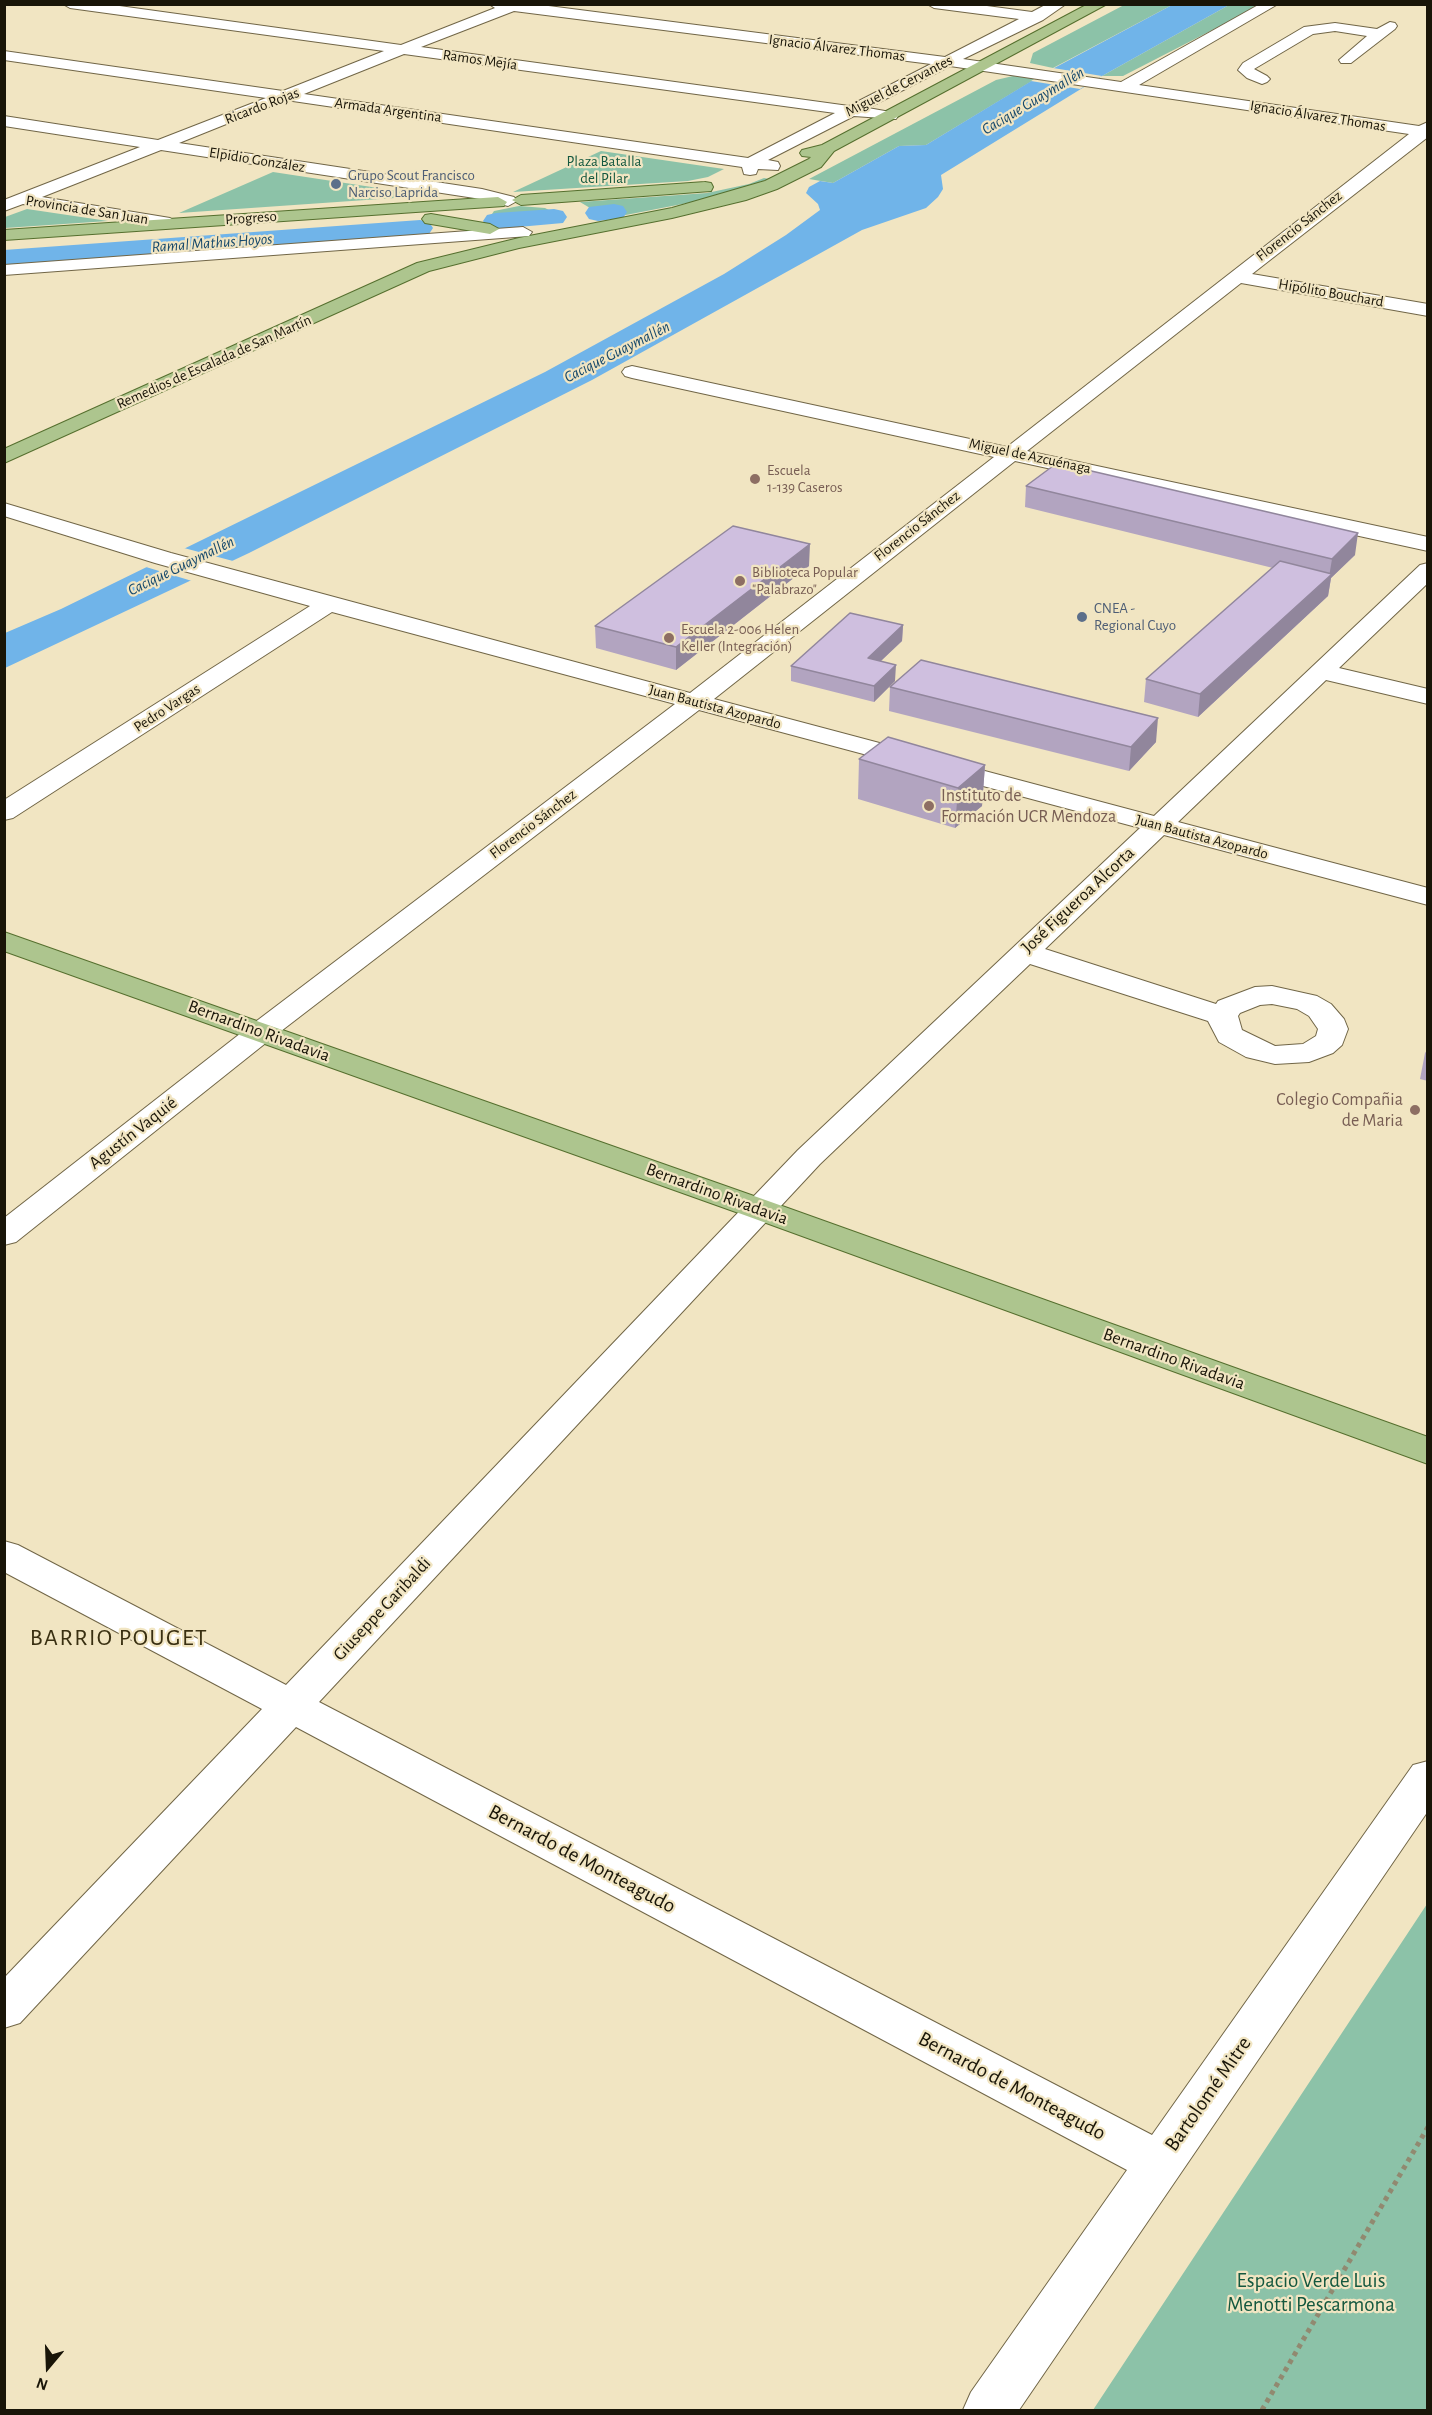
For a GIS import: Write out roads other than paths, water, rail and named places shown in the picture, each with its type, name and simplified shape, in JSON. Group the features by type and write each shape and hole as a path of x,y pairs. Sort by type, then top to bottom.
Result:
{"main road":[{"name":"Miguel de Cervantes","path":"509,201 699,188 750,169 772,166 828,148 1100,4"},
{"name":"Miguel de Cervantes","path":"716,202 785,178 815,163 828,148"},
{"name":"Progreso","path":"4,235 509,201"},
{"name":"Remedios de Escalada de San Martín","path":"423,267 446,252 468,227 473,212 478,208 509,201"},
{"path":"509,201 547,202 569,211 571,216 568,221 532,234"},
{"name":"Remedios de Escalada de San Martín","path":"4,457 423,267 532,234 656,216 716,202"},
{"path":"532,234 656,216"},
{"name":"Progreso","path":"4,244 420,218 468,227 532,234"},
{"name":"Bernardino Rivadavia","path":"4,941 1428,1450"}],"street":[{"name":"Ramos Mejía","path":"70,4 890,116"},
{"name":"Ignacio Álvarez Thomas","path":"496,4 1043,74 1425,130"},
{"path":"934,4 1070,21"},
{"name":"Miguel de Cervantes","path":"750,169 852,110 1059,4"},
{"path":"1125,86 1271,4"},
{"name":"Ricardo Rojas","path":"4,206 13,198 289,96 515,6"},
{"path":"1346,60 1392,25 1392,22 1380,18"},
{"path":"1262,79 1246,70 1248,66 1309,30 1335,27 1380,34"},
{"path":"1227,29 1250,32"},
{"path":"1272,36 1294,39"},
{"name":"Armada Argentina","path":"4,54 289,96 750,169"},
{"name":"Elpidio González","path":"4,121 482,194 509,201"},
{"name":"Florencio Sánchez","path":"261,1032 694,702 1235,276 1425,130"},
{"name":"Provincia de San Juan","path":"13,198 171,223"},
{"path":"4,270 390,241 468,227 532,234"},
{"path":"390,241 431,243 442,246 446,252"},
{"name":"Hipólito Bouchard","path":"1235,276 1428,310"},
{"name":"Miguel de Azcuénaga","path":"632,372 1012,452 1428,544"},
{"name":"Juan Bautista Azopardo","path":"4,509 210,572 1428,897"},
{"name":"José Figueroa Alcorta","path":"759,1209 809,1157 1023,952 1428,570"},
{"name":"Pedro Vargas","path":"4,812 329,604"},
{"path":"1320,671 1428,697"},
{"path":"1023,952 1223,1016"},
{"name":"Agustín Vaquié","path":"4,1235 261,1032"},
{"name":"Giuseppe Garibaldi","path":"4,2009 759,1209"},
{"name":"Bernardo de Monteagudo","path":"4,1555 1160,2163"},
{"name":"Bartolomé Mitre","path":"989,2410 1428,1777"}],"water":[{"name":"Cacique Guaymallén","path":"1172,5 1229,5 1102,76 941,175 943,189 926,208 862,230 592,380 249,553 5,668 5,633 61,609 545,372 724,274 786,235 820,210 818,204 806,193 809,187 820,181 833,183 899,146 926,145 1043,74"}],"waterway":[{"name":"Ramal Mathus Hoyos","path":"598,213 614,212"},
{"name":"Ramal Mathus Hoyos","path":"496,221 554,217"},
{"name":"Ramal Mathus Hoyos","path":"4,258 420,228"}],"place":[{"name":"Grupo Scout Francisco Narciso Laprida","path":"336,184"},
{"name":"Escuela 1-139 Caseros","path":"755,479"},
{"name":"Biblioteca Popular \"Palabrazo\"","path":"740,581"},
{"name":"CNEA - Regional Cuyo","path":"1082,617"},
{"name":"Escuela 2-006 Helen Keller (Integración)","path":"669,638"},
{"name":"Instituto de Formación UCR Mendoza","path":"929,806"},
{"name":"Colegio Compañia de Maria","path":"1415,1110"}],"district":[{"name":"BARRIO POUGET","path":"119,1638"}],"park label":[{"name":"Plaza Batalla del Pilar","path":"604,170"},
{"name":"Espacio Verde Luis Menotti Pescarmona","path":"1311,2293"}]}
